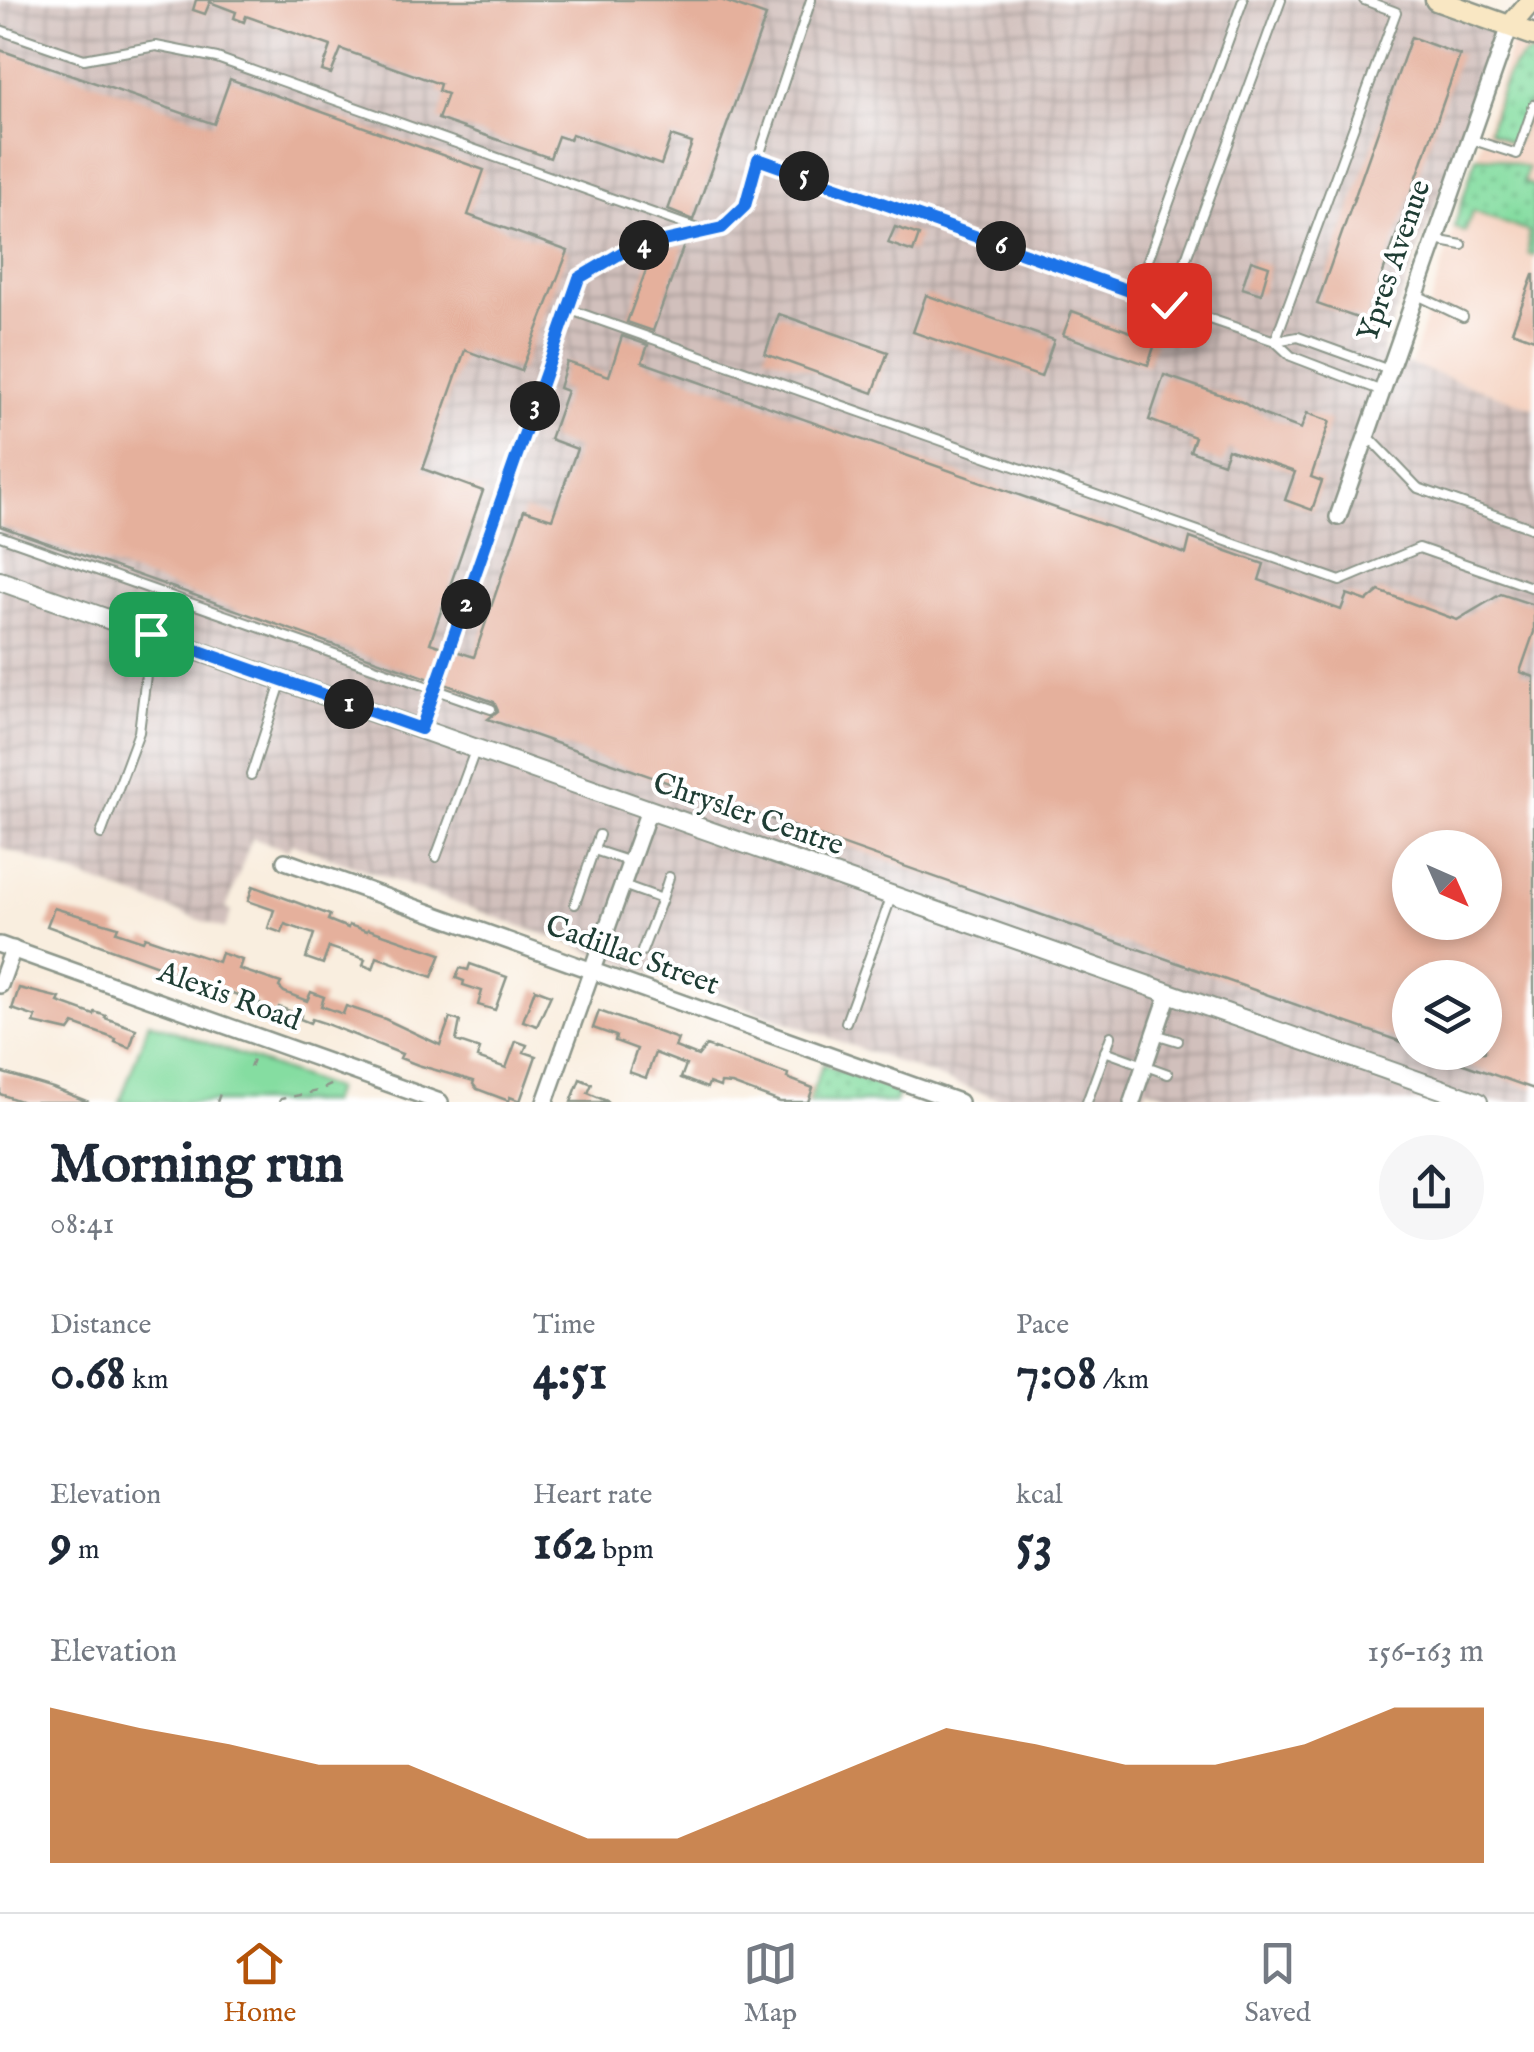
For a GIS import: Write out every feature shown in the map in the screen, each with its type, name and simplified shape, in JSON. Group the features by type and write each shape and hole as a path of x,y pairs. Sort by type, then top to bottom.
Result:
{"main road":[{"path":"1436,0 1534,35"},
{"name":"Ypres Avenue","path":"1509,0 1510,26"},
{"name":"Ypres Avenue","path":"1510,26 1531,1"}],"street":[{"name":"Ypres Avenue","path":"1338,517 1510,26"},
{"name":"Chrysler Centre","path":"0,580 1478,1102"},
{"path":"545,1102 649,810"},
{"name":"Cadillac Street","path":"285,861 959,1102"},
{"path":"0,985 6,947"},
{"name":"Alexis Road","path":"6,947 440,1102"},
{"path":"1132,1102 1169,993"}],"lane":[{"path":"421,729 579,278 628,249 722,228 745,206 811,0"},
{"path":"1136,293 1243,0"},
{"path":"1169,305 1281,0"},
{"path":"1364,0 1396,12"},
{"path":"1275,341 1401,0"},
{"path":"0,30 84,59 156,46 217,58 706,232"},
{"path":"1470,139 1517,154 1534,105"},
{"path":"758,159 1275,341 1290,356 1382,391"},
{"path":"1434,240 1462,245"},
{"path":"1416,294 1463,318"},
{"path":"568,308 1340,581 1419,548 1534,588"},
{"path":"1275,341 1298,337 1389,370"},
{"path":"1366,434 1418,488 1534,529"},
{"path":"0,536 491,709"},
{"path":"101,834 138,732 151,634"},
{"path":"251,775 282,680"},
{"path":"436,858 476,748"},
{"path":"575,904 600,834"},
{"path":"594,850 630,862"},
{"path":"642,951 670,878"},
{"path":"622,885 662,899"},
{"path":"846,1022 892,895"},
{"path":"1155,1034 1178,1041"},
{"path":"1087,1102 1110,1036"},
{"path":"1105,1051 1168,1074"}],"path":[{"path":"250,1067 255,1054"},
{"path":"279,1102 281,1098 336,1083"},
{"path":"217,1102 221,1091"}],"shaded area":[{"path":"0,0 1414,0 1499,32 1381,354 1534,408 1534,1102 1185,1102 1147,1088 1142,1102 1007,1102 291,843 288,850 252,838 226,909 231,911 225,929 0,847"},
{"path":"1514,36 1534,43 1534,408 1411,365"}],"green space":[{"path":"1534,52 1534,91 1517,140 1510,143 1489,130 1509,74 1515,64"},
{"path":"1476,157 1497,158 1528,168 1523,182 1534,186 1534,256 1528,254 1529,232 1473,211 1465,232 1454,227"},
{"path":"149,1022 335,1089 330,1102 120,1102"},
{"path":"823,1064 899,1093 895,1102 808,1102"}],"building":[{"path":"196,0 721,0 766,16 693,220 668,210 692,143 671,136 661,165 572,134 570,140 558,136 550,158 438,119 447,94 438,91 440,84 341,49 331,74 322,71 331,46 246,16 244,22 234,18 236,12 210,2 205,14 193,10"},
{"path":"1411,37 1460,55 1366,321 1317,304"},
{"path":"0,50 214,124 230,79 484,170 468,215 568,251 521,371 465,350 423,469 483,491 430,643 442,647 430,679 0,526"},
{"path":"895,227 919,235 913,252 888,243"},
{"path":"684,245 653,331 627,322 653,251"},
{"path":"1251,260 1269,266 1261,294 1242,288"},
{"path":"1534,275 1534,339 1512,331"},
{"path":"926,295 1054,340 1041,377 913,332"},
{"path":"1072,311 1156,341 1148,365 1063,335"},
{"path":"779,314 888,352 873,393 765,354"},
{"path":"622,336 648,345 642,362 1186,554 1190,538 1264,564 1259,580 1341,610 1347,594 1367,601 1379,591 1457,620 1501,594 1534,605 1534,632 1520,672 1534,677 1534,1089 1480,1070 1502,1070 1502,960 1392,960 1392,1039 488,719 498,711 494,702 445,684 456,651 474,657 524,510 552,519 577,449 550,439 567,391 559,388 567,362 609,376"},
{"path":"1164,375 1242,402 1301,429 1307,413 1330,421 1311,477 1322,481 1312,510 1285,500 1295,472 1228,449 1223,463 1190,451 1195,437 1149,420"},
{"path":"253,886 330,915 328,920 348,928 349,925 368,929 441,954 432,977 377,957 373,969 363,965 365,959 329,947 323,964 306,958 314,934 285,924 282,933 268,928 274,910 248,901"},
{"path":"54,908 118,927 116,932 143,941 145,937 218,962 221,953 242,960 239,969 281,983 279,987 284,992 307,1001 311,992 324,997 321,1006 343,1014 346,1006 440,1045 450,1018 460,1021 456,1041 480,1049 477,1058 506,1068 516,1041 527,1045 524,1052 536,1056 520,1101 477,1089 474,1081 418,1065 400,1058 402,1054 324,1023 312,1019 310,1023 279,1007 276,1014 259,1007 260,1003 47,926"},
{"path":"470,964 507,977 495,1010 478,1005 482,991 463,985 464,981 456,978 460,968 468,970"},
{"path":"19,988 60,998 58,1002 136,1029 130,1048 74,1024 69,1031 34,1023 36,1017 12,1009"},
{"path":"535,989 551,995 537,1026 523,1021"},
{"path":"599,1011 678,1039 675,1047 698,1056 706,1046 788,1074 787,1078 813,1088 808,1102 780,1102 732,1084 721,1083 720,1087 709,1083 707,1088 681,1078 686,1065 655,1053 646,1078 629,1072 637,1049 593,1028"},
{"path":"0,1072 89,1102 23,1102 0,1094"},
{"path":"580,1079 592,1084 588,1093 609,1102 571,1102"}],"route":[{"path":"151,634 421,729 579,278 628,249 722,228 745,206 758,159 1169,305"}]}
